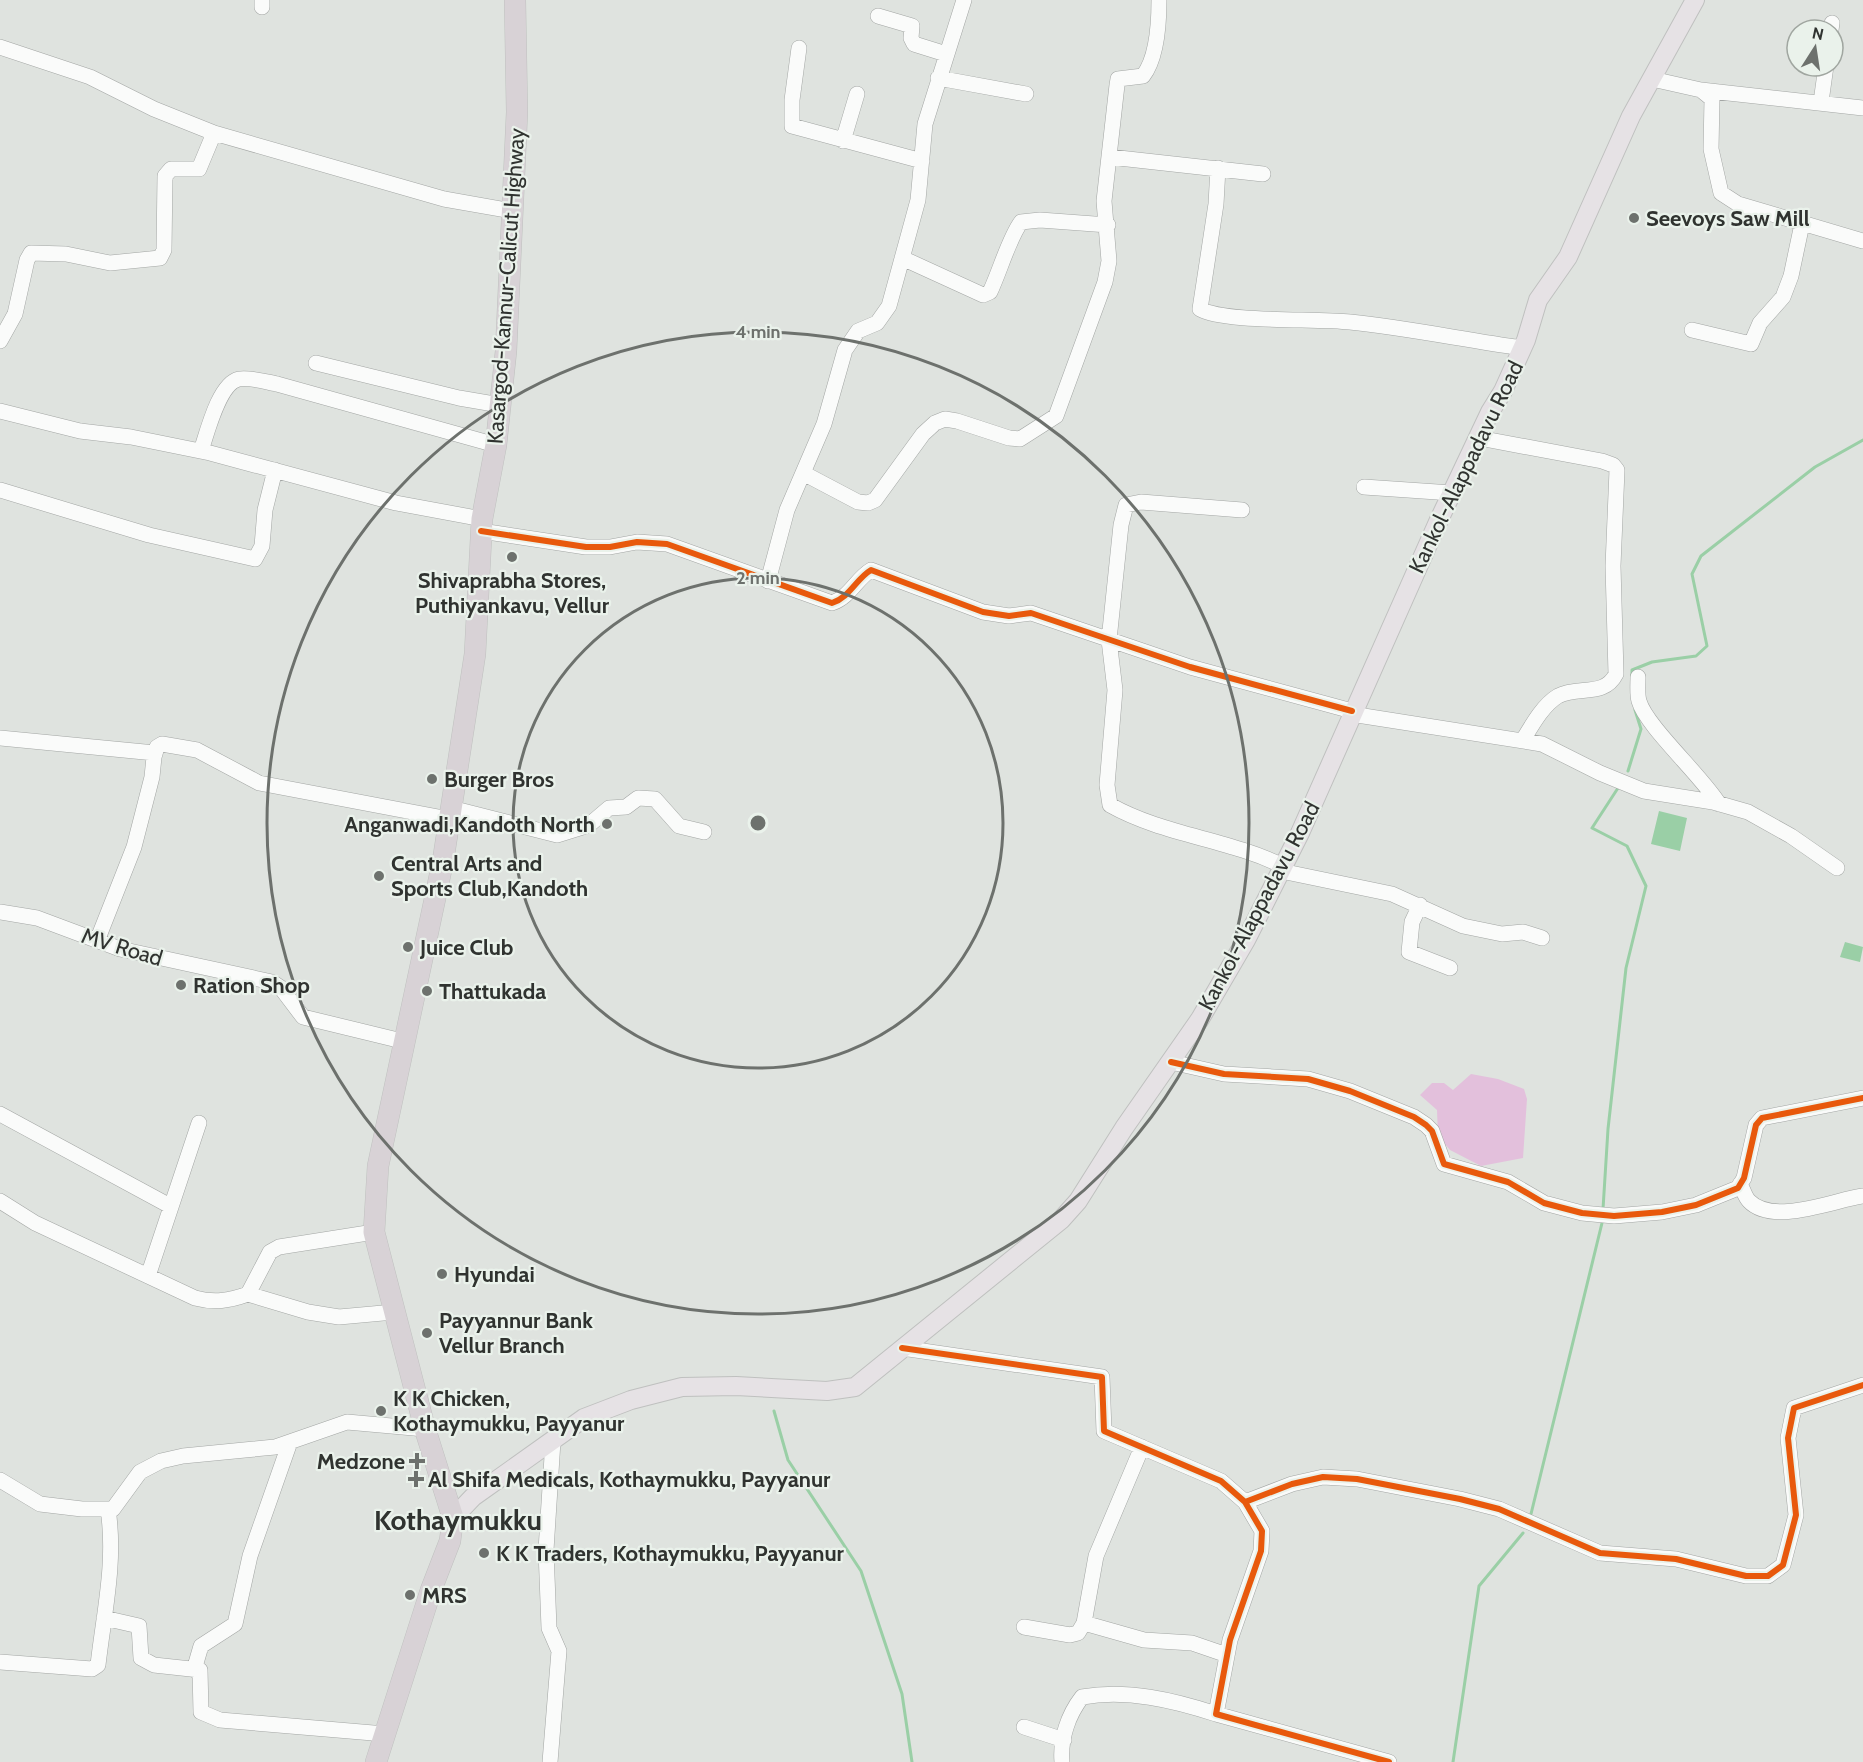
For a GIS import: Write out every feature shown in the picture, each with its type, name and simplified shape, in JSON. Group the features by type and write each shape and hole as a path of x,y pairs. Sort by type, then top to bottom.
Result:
{"highway":[{"name":"Kasargod-Kannur-Calicut Highway","path":"376,1762 431,1590 450,1541 453,1518 425,1429 374,1232 378,1166 443,861 475,654 481,525 496,445 506,351 518,112 515,0"}],"main road":[{"name":"Kankol-Alappadavu Road","path":"453,1518 473,1497 584,1418 631,1400 682,1387 736,1386 827,1391 855,1387 1061,1220 1078,1201 1124,1128 1171,1062 1246,940 1324,779 1351,713 1370,678 1452,493 1522,348 1538,300 1568,257 1631,116 1695,0"}],"street":[{"path":"768,581 787,510 824,424 845,350 858,331 877,323 889,306 918,200 925,124 964,0"},
{"path":"803,473 858,502 868,503 874,500 917,441 935,423 945,419 957,421 1008,438 1020,439 1056,416 1105,282 1109,261 1104,201 1118,79 1143,76 1148,69 1155,39 1159,0"},
{"path":"878,16 912,26 911,38 914,44 946,54"},
{"path":"0,47 90,77 154,109 214,133 444,199 512,211"},
{"path":"799,48 792,100 792,126 922,161"},
{"path":"938,78 1026,94"},
{"path":"1821,102 1824,78"},
{"path":"1652,79 1701,90 1757,98 1821,102 1863,108"},
{"path":"1701,90 1712,99 1711,149 1721,193 1738,204 1802,225 1863,241"},
{"path":"843,141 857,94"},
{"path":"0,341 15,314 27,260 31,253 66,254 110,263 160,258 164,250 165,176 171,169 199,169 214,133"},
{"path":"1110,157 1263,174"},
{"path":"1218,168 1216,204 1200,309 1205,312 1349,322 1522,348"},
{"path":"902,258 983,295 990,292 1009,251 1014,232 1021,222 1040,220 1107,225"},
{"path":"1692,330 1751,344 1760,323 1783,297 1791,276 1802,225"},
{"path":"316,363 459,398 500,405"},
{"path":"201,451 221,396 230,382 241,378 277,384 496,445"},
{"path":"0,411 80,432 131,437 201,451 481,525 586,547 610,547 637,542 667,544 832,603 841,600 862,575 871,570 983,612 1009,616 1018,613 1031,614 1209,673 1351,713 1542,744 1600,773 1644,791 1719,804 1749,812 1811,848 1837,868"},
{"path":"1479,438 1602,461 1613,465 1617,470 1613,566 1616,674 1612,681 1599,690 1570,691 1556,697 1536,718 1522,740"},
{"path":"0,490 149,535 255,559 262,546 265,510 275,470"},
{"path":"1364,487 1452,493"},
{"path":"1242,510 1141,502 1126,505 1121,525 1109,640 1115,690 1107,785 1110,805 1127,815 1220,842 1282,868 1392,894 1463,926 1502,933 1523,932 1542,938"},
{"path":"1638,677 1639,700 1647,718 1706,783 1719,804"},
{"path":"0,738 155,753"},
{"path":"97,941 134,848 155,753 162,744 197,750 259,783 450,813 556,836 589,825 609,808 626,807 638,798 655,799 679,826 704,832"},
{"path":"1420,905 1412,922 1409,952 1450,968"},
{"name":"MV Road","path":"0,912 37,918 120,949 210,971 272,982 281,988 303,1017 406,1042"},
{"path":"1171,1062 1224,1074 1308,1079 1350,1090 1414,1117 1426,1125 1432,1131 1444,1164 1508,1182 1544,1203 1582,1213 1614,1216 1662,1212 1726,1194 1740,1184 1744,1178 1756,1125 1762,1118 1863,1098"},
{"path":"0,1114 170,1206"},
{"path":"148,1276 199,1123"},
{"path":"1740,1184 1749,1201 1762,1209 1776,1211 1809,1208 1863,1196"},
{"path":"0,1201 35,1223 195,1298 207,1301 233,1299 248,1294 308,1312 339,1317 394,1312"},
{"path":"248,1294 270,1252 279,1247 374,1232"},
{"path":"902,1348 1102,1377 1104,1431 1221,1481 1245,1502 1262,1532 1261,1551 1227,1655 1216,1714"},
{"path":"1245,1502 1292,1484 1323,1478 1357,1479 1416,1489 1499,1509 1600,1553 1676,1559 1746,1576 1768,1576 1783,1565 1796,1515 1788,1438 1794,1408 1863,1385"},
{"path":"0,1480 40,1504 82,1509 113,1509 140,1472 161,1461 183,1456 275,1447 347,1422 425,1429"},
{"path":"550,1762 559,1651 549,1628 546,1550 553,1441"},
{"path":"194,1670 201,1646 235,1623 250,1556 290,1442"},
{"path":"1024,1627 1070,1635 1078,1633 1084,1623 1096,1556 1142,1447"},
{"path":"0,1662 92,1669 98,1665 104,1618 109,1599 112,1552 108,1509"},
{"path":"104,1618 139,1626 141,1658 154,1665 200,1670 201,1712 220,1720 385,1734"},
{"path":"1084,1623 1143,1640 1192,1643 1227,1655"},
{"path":"1062,1762 1064,1740 1072,1708 1082,1696 1119,1694 1193,1706 1389,1762"},
{"path":"1024,1727 1064,1740"}],"shaded area":[{"path":"1659,811 1687,818 1680,851 1651,844"},
{"path":"1845,942 1863,947 1860,962 1840,957"},
{"path":"1471,1074 1498,1079 1524,1089 1527,1099 1523,1158 1481,1166 1450,1150 1438,1136 1437,1110 1420,1095 1432,1083 1444,1083 1453,1090"}],"waterway":[{"path":"1632,677 1632,670 1652,662 1696,656 1707,646 1692,574 1701,556 1815,467 1863,440"},
{"path":"1628,771 1641,729 1635,710"},
{"path":"1603,1209 1608,1129 1626,968 1646,886 1627,846 1592,828 1618,788"},
{"path":"1531,1514 1602,1223"},
{"path":"774,1411 788,1460 861,1571 902,1694 912,1762"},
{"path":"1453,1762 1479,1586 1523,1533"}],"cycle path":[{"path":"481,531 586,547 610,547 637,542 667,544 832,603 844,597 871,570 983,612 1009,616 1031,613 1190,667 1352,711"},
{"path":"1171,1062 1224,1074 1308,1079 1350,1091 1414,1117 1426,1125 1432,1131 1444,1164 1508,1182 1544,1203 1582,1213 1614,1216 1662,1212 1696,1205 1738,1188 1744,1178 1756,1125 1762,1118 1863,1098"},
{"path":"902,1348 1102,1377 1104,1431 1221,1481 1245,1502 1262,1531 1261,1551 1230,1640 1216,1714 1389,1762"},
{"path":"1245,1502 1292,1484 1323,1477 1357,1479 1499,1509 1600,1553 1676,1559 1746,1576 1768,1576 1783,1565 1796,1515 1788,1438 1794,1408 1863,1385"}],"place":[{"name":"Seevoys Saw Mill","path":"1634,218"},
{"name":"Shivaprabha Stores, Puthiyankavu, Vellur","path":"512,557"},
{"name":"Burger Bros","path":"432,779"},
{"name":"Anganwadi,Kandoth North","path":"607,824"},
{"name":"Central Arts and Sports Club,Kandoth","path":"379,876"},
{"name":"Juice Club","path":"408,947"},
{"name":"Ration Shop","path":"181,985"},
{"name":"Thattukada","path":"427,991"},
{"name":"Hyundai","path":"442,1274"},
{"name":"Payyannur Bank Vellur Branch","path":"427,1333"},
{"name":"K K Chicken, Kothaymukku, Payyanur","path":"381,1411"},
{"name":"Medzone","path":"417,1461"},
{"name":"Al Shifa Medicals, Kothaymukku, Payyanur","path":"416,1479"},
{"name":"K K Traders, Kothaymukku, Payyanur","path":"484,1553"},
{"name":"MRS","path":"410,1595"}],"district":[{"name":"Kothaymukku","path":"458,1520"}]}
